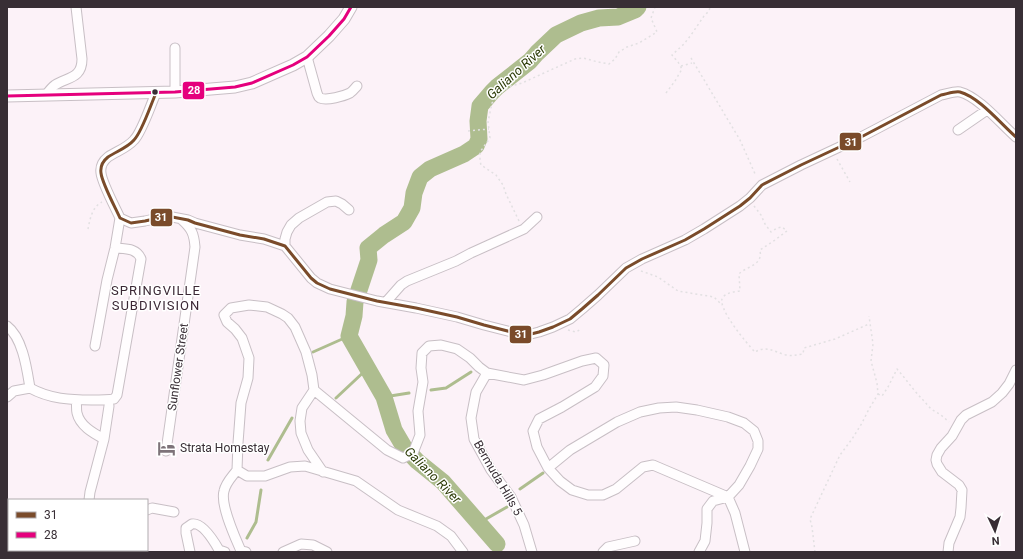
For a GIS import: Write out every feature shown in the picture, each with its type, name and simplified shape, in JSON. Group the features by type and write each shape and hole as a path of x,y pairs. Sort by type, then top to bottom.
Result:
{"main road":[{"path":"7,96 156,93 235,87 252,84 293,66 307,57 344,19 351,7"}],"street":[{"path":"46,95 56,84 73,77 78,73 82,65 76,7"},
{"path":"175,48 176,92"},
{"path":"307,57 317,93 320,98 326,99 344,96 357,86"},
{"path":"120,218 131,222 167,216 180,218 240,235 264,239 285,246 311,278 317,283 330,289 377,301 458,317 523,335 539,332 553,327 570,318 598,295 626,268 648,256 685,240 704,229 740,206 762,185 863,136 941,95 959,92 970,97 987,110 1016,137"},
{"path":"95,346 120,218 101,176 101,166 108,157 124,148 135,139 156,93"},
{"path":"958,130 987,110"},
{"path":"285,246 285,239 291,225 299,218 327,202 336,201 349,210"},
{"path":"386,302 401,285 407,281 456,261 524,229 537,217"},
{"name":"Sunflower Street","path":"166,451 195,247 193,232 180,218"},
{"path":"89,499 112,403 117,395 141,259 139,254 132,250 115,248"},
{"path":"239,552 224,507 223,493 228,480 238,470 238,443 241,403 248,378 249,358 242,338 227,322 224,315 231,308 249,305 267,308 288,318 295,327 306,352 314,390 302,408 300,421 301,432 308,450 323,472"},
{"path":"7,326 11,329 20,344 30,388"},
{"path":"314,390 387,450 403,458 413,453 420,435 418,411 423,382 421,368 422,353 429,346 441,344 457,349 487,372 524,380 582,361 596,358 604,365 603,376 595,387 539,419 533,431 537,447 548,468 560,481 572,490 588,495 603,495 616,489 643,467 653,465 728,497 735,513 745,552"},
{"path":"948,552 949,543 960,517 962,490 959,484 942,472 937,464 937,455 952,436 961,420 966,415 992,402 1002,393 1016,370"},
{"name":"Bermuda Hills 5","path":"487,372 476,392 471,418 474,438 491,470 511,497 524,525 532,552"},
{"path":"7,397 14,391 30,388 39,393 58,398 76,400 109,400 112,403"},
{"path":"76,400 79,420 86,428 104,439"},
{"path":"548,468 570,450 617,422 640,412 658,408 676,407 728,417 744,423 754,430 758,441 758,449 739,485 728,497 713,501 707,509 705,541 699,552"},
{"path":"238,470 247,476 265,476 290,467 306,466 356,481 398,510 437,526 451,536 463,552"},
{"path":"148,510 152,508 174,512"},
{"path":"190,552 186,528 192,524 197,524 203,528 212,538 219,550 225,552"},
{"path":"603,552 608,547 635,541"},
{"path":"283,552 301,544 313,545 327,552"}],"path":[{"path":"524,229 503,185 496,175 481,165 480,152 490,138 488,122 492,103 502,92 511,86 522,83 544,72 575,60 583,58 609,64 615,59 619,52 657,32 651,18 655,7"},
{"path":"666,93 682,69 677,59 672,55 684,44 709,11 710,7"},
{"path":"691,58 740,140 756,176"},
{"path":"681,66 693,62"},
{"path":"468,131 489,129"},
{"path":"832,151 850,182"},
{"path":"88,229 90,218 98,204 111,197"},
{"path":"722,305 723,297 729,293 740,291 740,272 758,261 760,257 760,250 787,231 782,227 771,232 761,215 752,204 750,198"},
{"path":"626,268 658,276 678,291 714,297 722,305 737,331 755,352 765,349 793,356 803,354 804,348 835,339 869,324"},
{"path":"815,552 810,519 840,454 852,439 878,394 872,361 873,344 869,316"},
{"path":"878,394 882,396 897,369 931,409 941,415"}],"waterway":[{"name":"Galiano River","path":"497,544 443,482 417,461 404,447 394,430 384,397 349,336 354,316 355,302 369,260 368,248 404,222 412,208 414,193 420,177 430,169 464,154 476,146 479,139 478,121 480,106 497,87 530,61 556,35 581,23 599,18 618,17 635,10 638,7"},
{"path":"313,352 349,336"},
{"path":"336,398 368,368"},
{"path":"431,390 446,388 471,372"},
{"path":"384,397 409,393"},
{"path":"268,460 292,418"},
{"path":"520,489 543,473"},
{"path":"247,538 256,522 261,490"},
{"path":"479,523 507,507"}],"transit line":[{"name":"28","path":"7,96 175,92 235,87 252,83 293,65 307,57 344,19 351,7"},
{"name":"31","path":"156,93 143,125 134,140 108,157 101,166 101,173 104,183 120,218 131,223 167,216 188,220 240,235 264,239 285,246 311,278 317,283 330,289 377,301 457,317 523,335 539,332 570,319 626,268 642,259 685,240 704,229 740,206 762,185 863,136 941,95 960,92 975,99 1016,137"}],"place":[{"name":"Strata Homestay","path":"167,448"}],"district":[{"name":"SPRINGVILLE SUBDIVISION","path":"156,298"}]}
